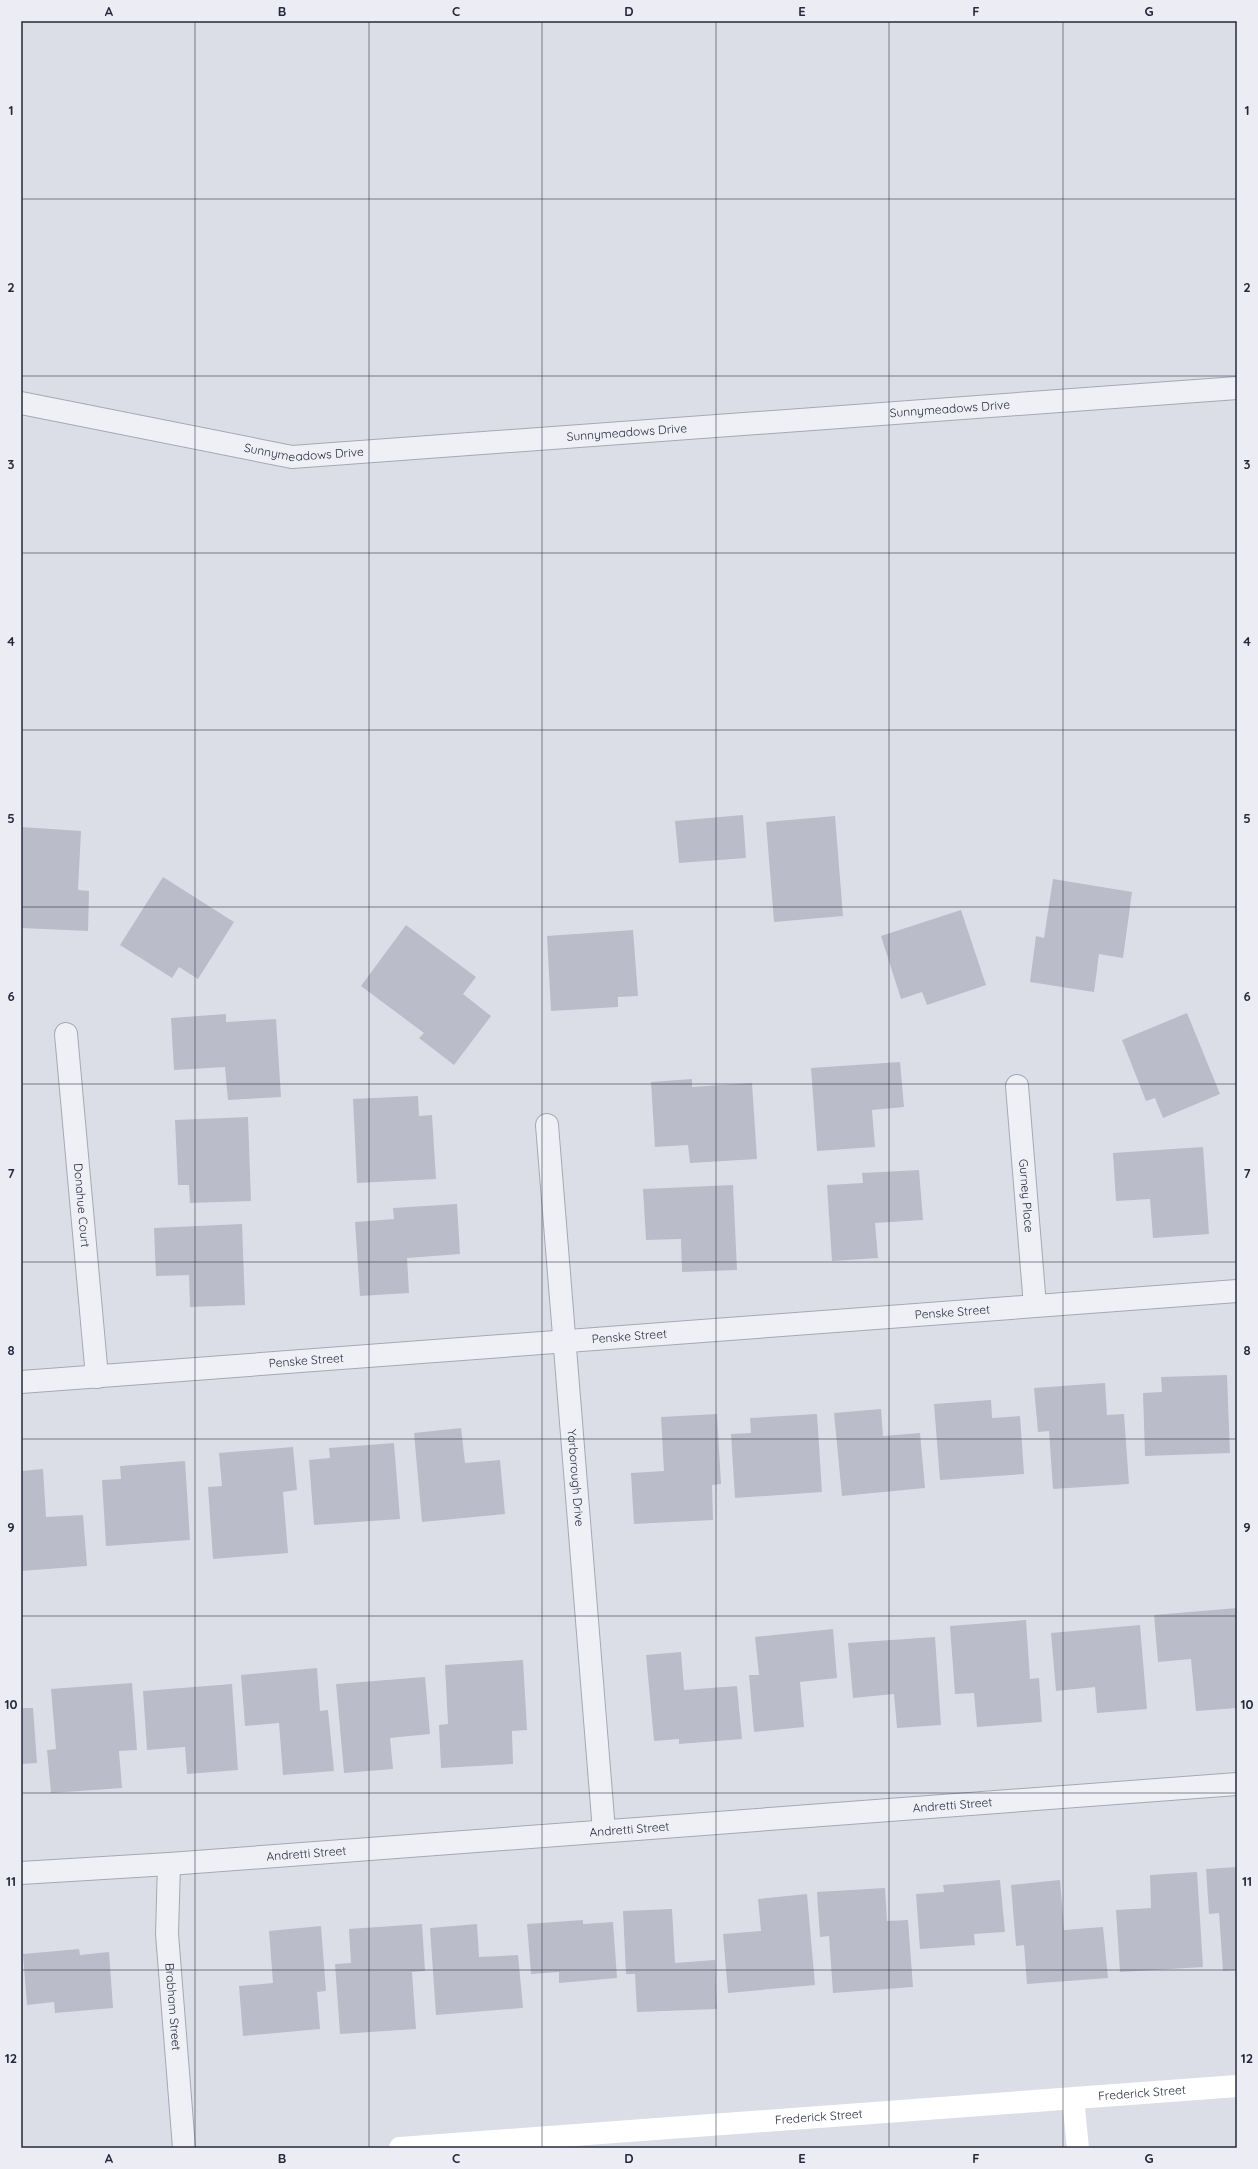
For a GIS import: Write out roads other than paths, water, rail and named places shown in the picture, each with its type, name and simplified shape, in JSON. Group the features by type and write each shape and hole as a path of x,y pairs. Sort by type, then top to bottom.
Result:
{"main road":[{"name":"Frederick Street","path":"400,2148 1237,2086"},
{"path":"1073,2099 1078,2148"}],"street":[{"name":"Sunnymeadows Drive","path":"21,403 292,457 1237,388"},
{"name":"Donahue Court","path":"66,1034 97,1377"},
{"name":"Gurney Place","path":"1017,1086 1035,1306"},
{"name":"Yarborough Drive","path":"547,1126 604,1831"},
{"name":"Penske Street","path":"21,1382 1237,1291"},
{"name":"Andretti Street","path":"21,1872 169,1864 1237,1784"},
{"name":"Brabham Street","path":"169,1864 167,1934 184,2148"}]}
